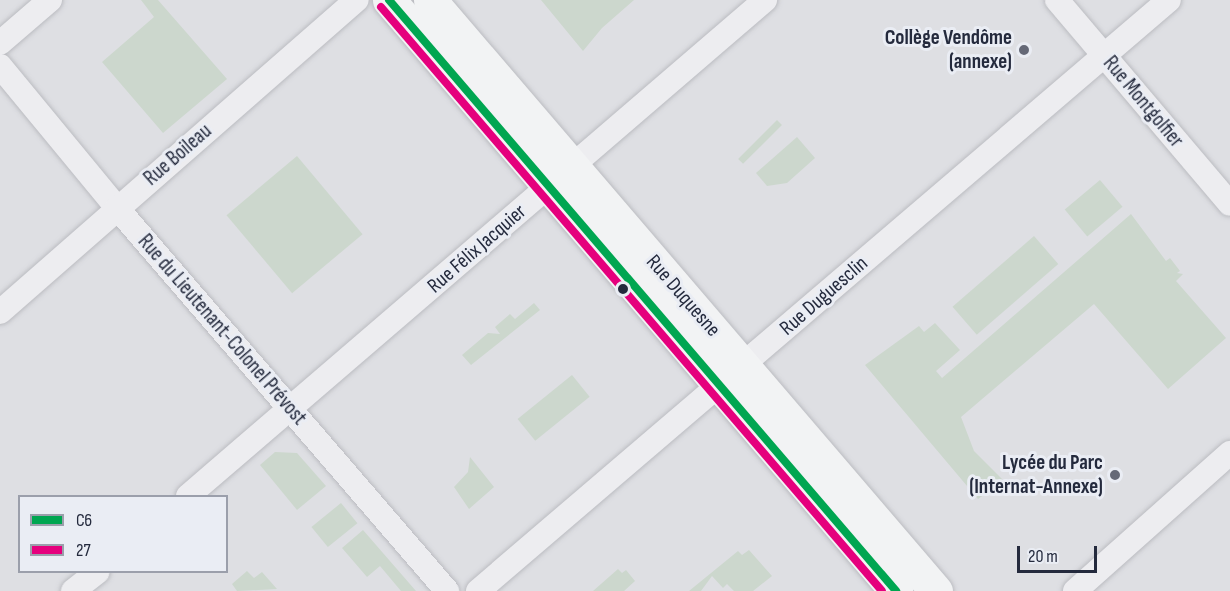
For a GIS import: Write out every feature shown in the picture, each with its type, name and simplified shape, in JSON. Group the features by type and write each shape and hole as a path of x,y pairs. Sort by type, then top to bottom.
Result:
{"main road":[{"name":"Rue Duquesne","path":"389,0 560,176 731,375 936,591"},
{"name":"Rue Duquesne","path":"430,0 560,176"},
{"name":"Rue Duquesne","path":"731,375 896,591"}],"street":[{"path":"0,43 50,0"},
{"name":"Rue Boileau","path":"0,312 357,0"},
{"name":"Rue Félix Jacquier","path":"189,495 291,410 765,0"},
{"name":"Rue Montgolfier","path":"1057,0 1230,204"},
{"name":"Rue Duguesclin","path":"478,591 1169,0"},
{"name":"Rue du Lieutenant-Colonel Prévost","path":"0,66 117,208 447,591"},
{"path":"1075,591 1230,453"},
{"path":"74,591 96,573"}],"shaded area":[{"path":"141,0 158,0 227,79 163,133 102,62 154,17"},
{"path":"541,0 634,0 602,28 583,51"},
{"path":"777,120 782,125 743,164 738,159"},
{"path":"797,137 815,158 787,183 767,186 756,173"},
{"path":"297,156 363,234 292,293 227,215"},
{"path":"1100,180 1122,207 1087,236 1065,210"},
{"path":"1131,214 1166,261 1170,258 1180,271 1177,273 1183,274 1176,281 1226,338 1168,389 1094,304 961,417 974,451 1004,481 978,499 865,365 919,326 924,332 935,323 960,350 936,371 942,378"},
{"path":"1034,236 1058,264 977,335 952,307"},
{"path":"534,303 540,310 471,365 462,355 488,333 500,334 495,327 510,314 515,319"},
{"path":"572,375 590,397 535,441 518,419"},
{"path":"275,452 297,453 326,486 297,510 260,465"},
{"path":"470,457 494,487 469,509 454,487 468,472"},
{"path":"341,503 357,523 328,547 311,527"},
{"path":"363,530 416,591 401,591 380,566 367,577 342,548"},
{"path":"749,550 772,576 753,591 734,591 727,584 723,588 712,576 701,591 689,591 738,551 742,555"},
{"path":"618,569 622,573 626,570 635,581 624,591 593,591"},
{"path":"247,571 254,578 262,572 277,589 237,591 232,584"}],"transit line":[{"name":"C6","path":"389,0 896,591"},
{"name":"27","path":"381,7 882,591"}],"place":[{"name":"Collège Vendôme (annexe)","path":"1024,50"},
{"name":"Lycée du Parc (Internat-Annexe)","path":"1115,475"}]}
